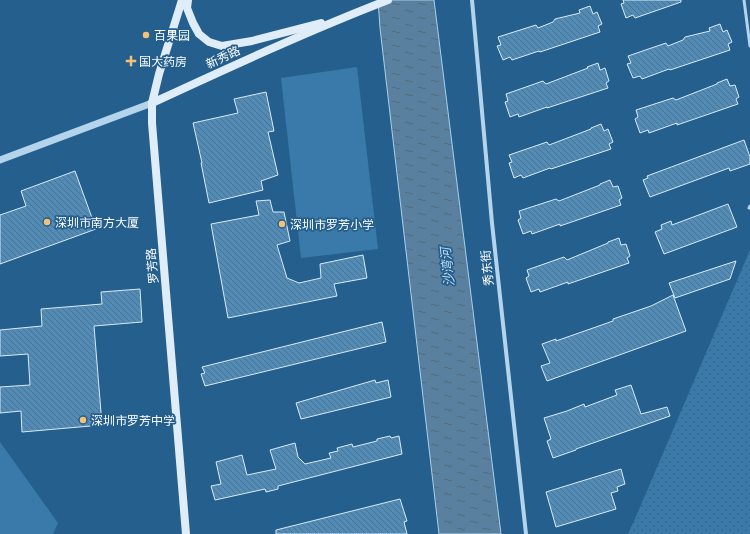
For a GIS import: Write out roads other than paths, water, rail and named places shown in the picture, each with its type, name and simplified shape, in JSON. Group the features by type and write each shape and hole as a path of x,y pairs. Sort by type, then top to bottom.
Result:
{"main road":[{"name":"罗芳路","path":"182,0 159,74 152,103 152,123 186,534"},
{"path":"188,0 187,8 199,34 209,42 222,46 252,41 350,15"},
{"name":"新秀路","path":"152,103 257,55 388,0"}],"street":[{"name":"秀东街","path":"472,0 492,223 526,534"},
{"name":"新秀路","path":"0,160 152,103"}],"lane":[{"path":"744,0 750,46"}],"water":[{"name":"沙湾河","path":"378,0 434,0 501,534 439,534"}],"place":[{"name":"百果园","path":"146,35"},
{"name":"国大药房","path":"131,61"},
{"name":"深圳市南方大厦","path":"47,222"},
{"name":"深圳市罗芳小学","path":"282,224"},
{"name":"深圳市罗芳中学","path":"83,420"}]}
